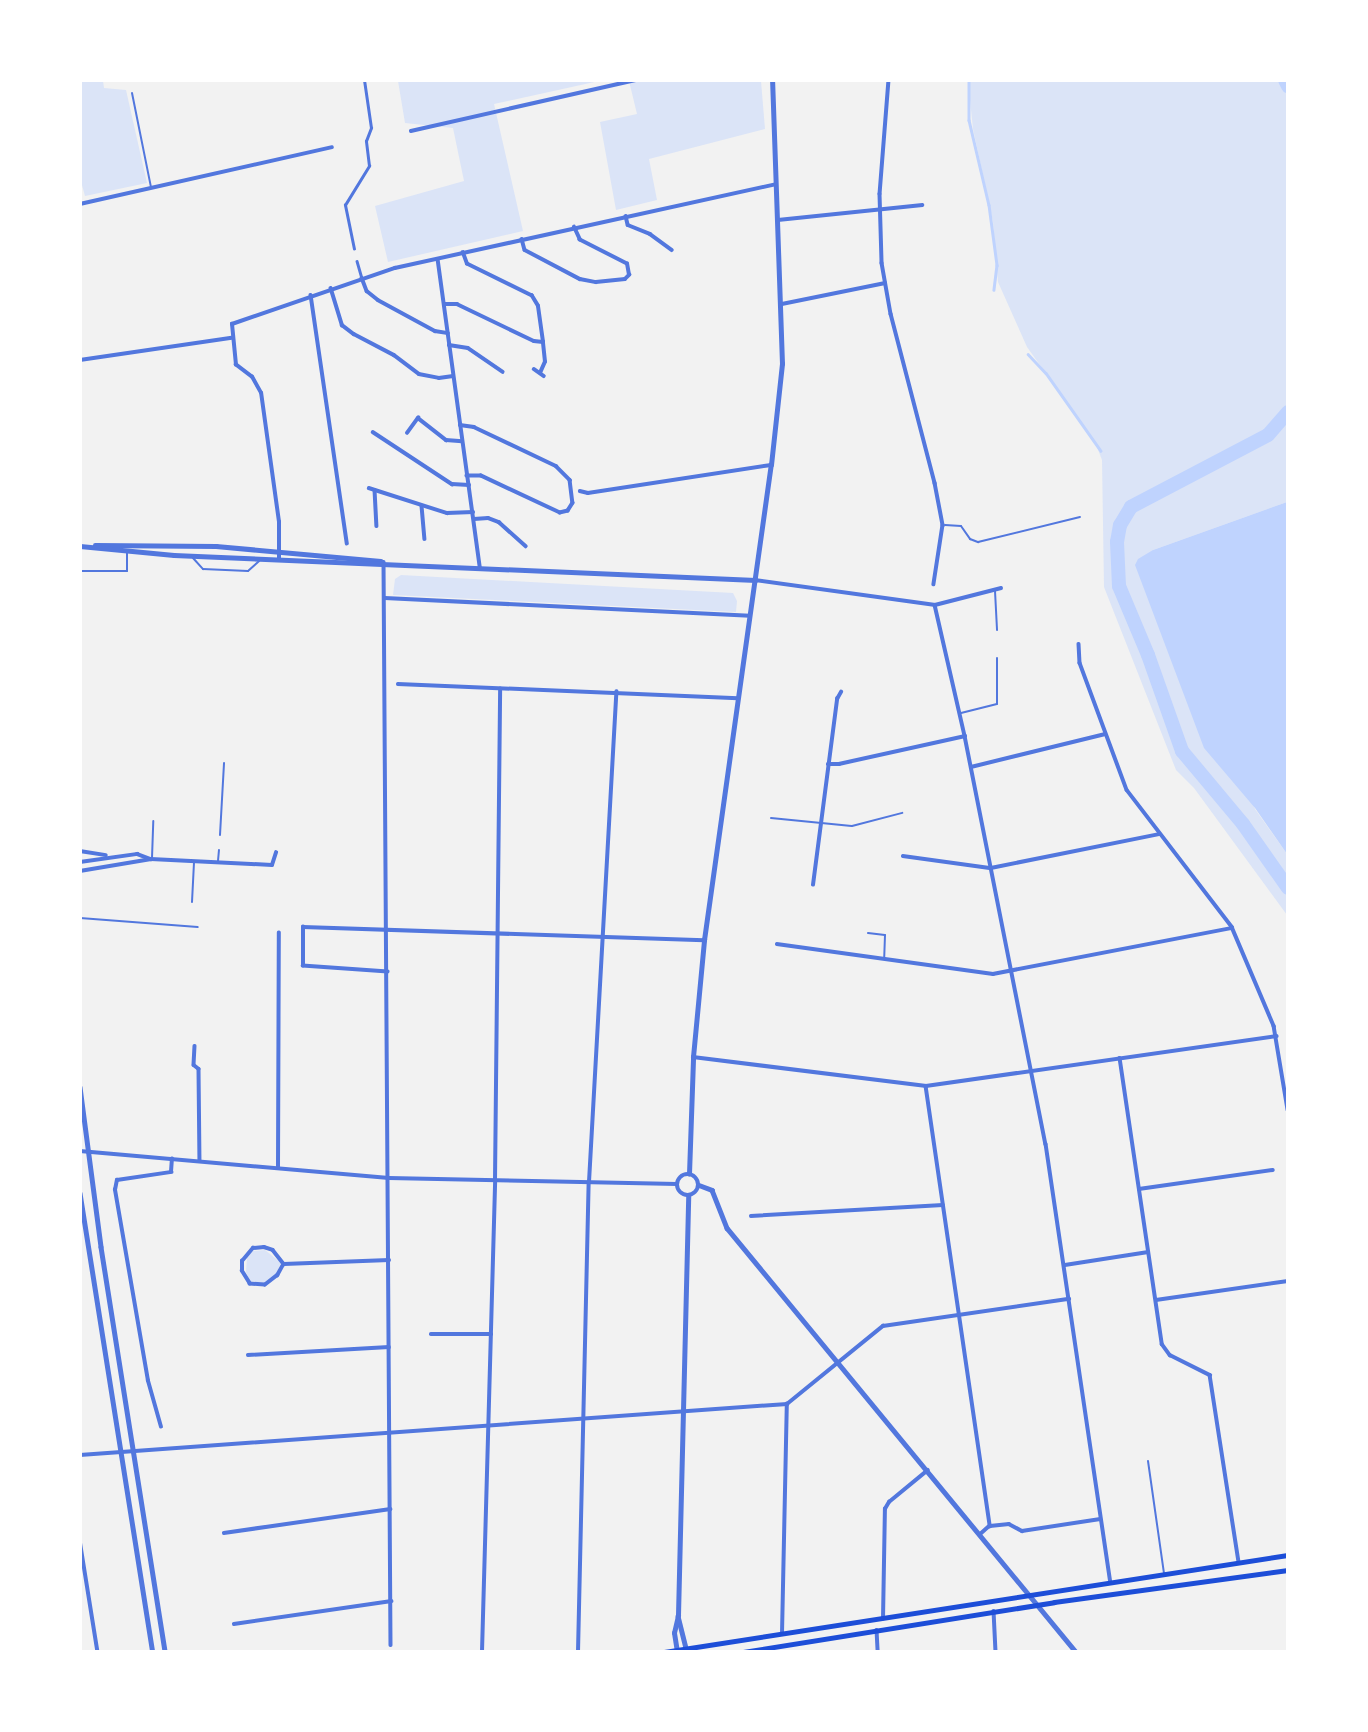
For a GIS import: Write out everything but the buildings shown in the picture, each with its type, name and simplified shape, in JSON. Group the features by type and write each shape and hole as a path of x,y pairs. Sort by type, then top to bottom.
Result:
{"main road":[{"path":"664,1651 687,1650 1287,1555"},
{"path":"743,1651 1038,1604 1287,1570"}],"street":[{"path":"354,249 345,205 369,166 366,141 371,128 364,80"},
{"path":"411,131 635,80"},
{"path":"689,1174 693,1057 704,940 771,465 782,362 772,80"},
{"path":"889,80 880,210 885,283 943,525 934,583"},
{"path":"80,204 332,147"},
{"path":"279,559 261,393 252,377 236,365 231,338 232,324 362,278 574,227 776,184"},
{"path":"778,220 922,205"},
{"path":"626,216 628,225 650,234 672,250"},
{"path":"522,239 525,250 580,279 596,282 625,279 629,275 627,264 580,240 574,227"},
{"path":"463,253 467,264 533,296 538,306 545,362 542,375 534,369"},
{"path":"438,259 480,567"},
{"path":"357,261 368,291 379,300 435,331 448,333"},
{"path":"782,304 885,283"},
{"path":"331,288 342,325 354,334 394,355 419,374 439,378 453,376"},
{"path":"311,295 347,543"},
{"path":"444,304 457,304 534,341 543,342"},
{"path":"80,360 231,338"},
{"path":"449,345 468,348 503,372"},
{"path":"407,433 418,418 446,440 462,441"},
{"path":"460,425 474,427 556,466 570,480 573,503 568,510 560,513 481,476 467,476"},
{"path":"373,432 452,484 469,485"},
{"path":"580,491 587,493 771,465"},
{"path":"369,488 447,513 472,512"},
{"path":"375,490 377,526"},
{"path":"422,506 425,539"},
{"path":"474,519 488,518 499,522 526,546"},
{"path":"80,546 190,545 368,557 384,562"},
{"path":"190,545 191,555"},
{"path":"80,546 191,555 755,580 935,605 1001,588"},
{"path":"262,557 264,549"},
{"path":"384,562 391,1645"},
{"path":"384,598 750,617"},
{"path":"935,605 965,736 1031,1070 1065,1265 1111,1582"},
{"path":"1079,644 1080,663 1127,790 1232,927 1276,1036 1287,1110"},
{"path":"398,684 738,698"},
{"path":"482,1651 495,1180 500,689"},
{"path":"578,1651 589,1182 616,692"},
{"path":"813,885 837,699 841,692"},
{"path":"971,767 1106,734"},
{"path":"828,764 839,764 965,736"},
{"path":"903,856 991,868 1160,834"},
{"path":"80,851 108,856"},
{"path":"80,871 152,859 272,865 276,853"},
{"path":"80,862 136,854 152,859"},
{"path":"388,972 303,966 303,927 309,925 704,940"},
{"path":"777,944 993,974 1232,927"},
{"path":"278,1167 279,933"},
{"path":"693,1057 926,1086 1276,1036"},
{"path":"195,1046 194,1065 199,1069 200,1160"},
{"path":"1120,1058 1165,1350 1205,1370 1212,1381 1239,1562"},
{"path":"926,1086 990,1526"},
{"path":"80,1087 109,1301 165,1651"},
{"path":"80,1151 389,1178 677,1184"},
{"path":"161,1427 148,1381 115,1190 117,1180 171,1172 172,1158"},
{"path":"1139,1189 1273,1170"},
{"path":"689,1174 697,1178 699,1185 696,1193 688,1196 680,1192 677,1184 681,1177 689,1174"},
{"path":"699,1185 712,1190 727,1228 840,1361 1076,1651"},
{"path":"80,1193 153,1651"},
{"path":"677,1651 674,1633 678,1615 688,1196"},
{"path":"751,1216 943,1205"},
{"path":"253,1248 273,1250 284,1264 278,1275 265,1285 250,1284 242,1271 242,1261 253,1248"},
{"path":"1065,1265 1148,1252"},
{"path":"284,1264 389,1260"},
{"path":"1156,1300 1287,1281"},
{"path":"80,1455 786,1404 883,1326 1069,1299"},
{"path":"431,1334 491,1334"},
{"path":"248,1355 390,1347"},
{"path":"782,1634 786,1404"},
{"path":"883,1619 885,1509 889,1502 928,1470"},
{"path":"224,1533 390,1509"},
{"path":"980,1535 990,1526 1009,1524 1022,1531 1101,1519"},
{"path":"80,1540 98,1651"},
{"path":"234,1624 391,1601"},
{"path":"994,1611 996,1651"},
{"path":"678,1615 687,1650"},
{"path":"877,1630 878,1651"}],"lane":[{"path":"132,93 151,188"},
{"path":"943,525 955,523 970,539 978,542 1080,517"},
{"path":"80,571 127,572 127,551"},
{"path":"191,555 202,569 247,571 262,557"},
{"path":"995,590 997,629"},
{"path":"960,713 997,704 997,658"},
{"path":"220,835 224,763"},
{"path":"771,818 852,826 902,813"},
{"path":"152,859 153,821"},
{"path":"218,862 219,850"},
{"path":"192,902 194,861"},
{"path":"80,918 198,927"},
{"path":"868,933 885,935 884,959"},
{"path":"1148,1461 1164,1574"}],"shaded area":[{"path":"80,81 103,81 104,88 126,90 147,183 85,196 80,178"},
{"path":"398,81 599,81 494,104 523,231 388,262 375,206 464,181 453,128 405,123"},
{"path":"629,81 761,81 765,129 649,159 657,200 616,210 600,122 637,114"},
{"path":"968,81 1287,81 1287,502 1153,550 1255,809 1287,854 1287,915 1194,788 1176,770 1104,587 1102,460 1095,442 1027,347 998,282 993,222 973,129"},
{"path":"401,575 733,593 737,601 736,612 393,595 395,579"},
{"path":"265,1250 281,1263 276,1274 264,1283 250,1281 246,1272 247,1257 253,1251"}],"water":[{"path":"1288,502 1287,854 1255,808 1204,748 1135,565 1138,559 1153,550"}],"waterway":[{"path":"969,80 969,120 989,205 997,265 994,290"},
{"path":"1285,80 1288,86"},
{"path":"1028,354 1046,373 1101,451"},
{"path":"1288,412 1268,435 1131,507 1120,525 1117,542 1119,586 1148,655 1182,751 1243,824 1288,888"}]}
